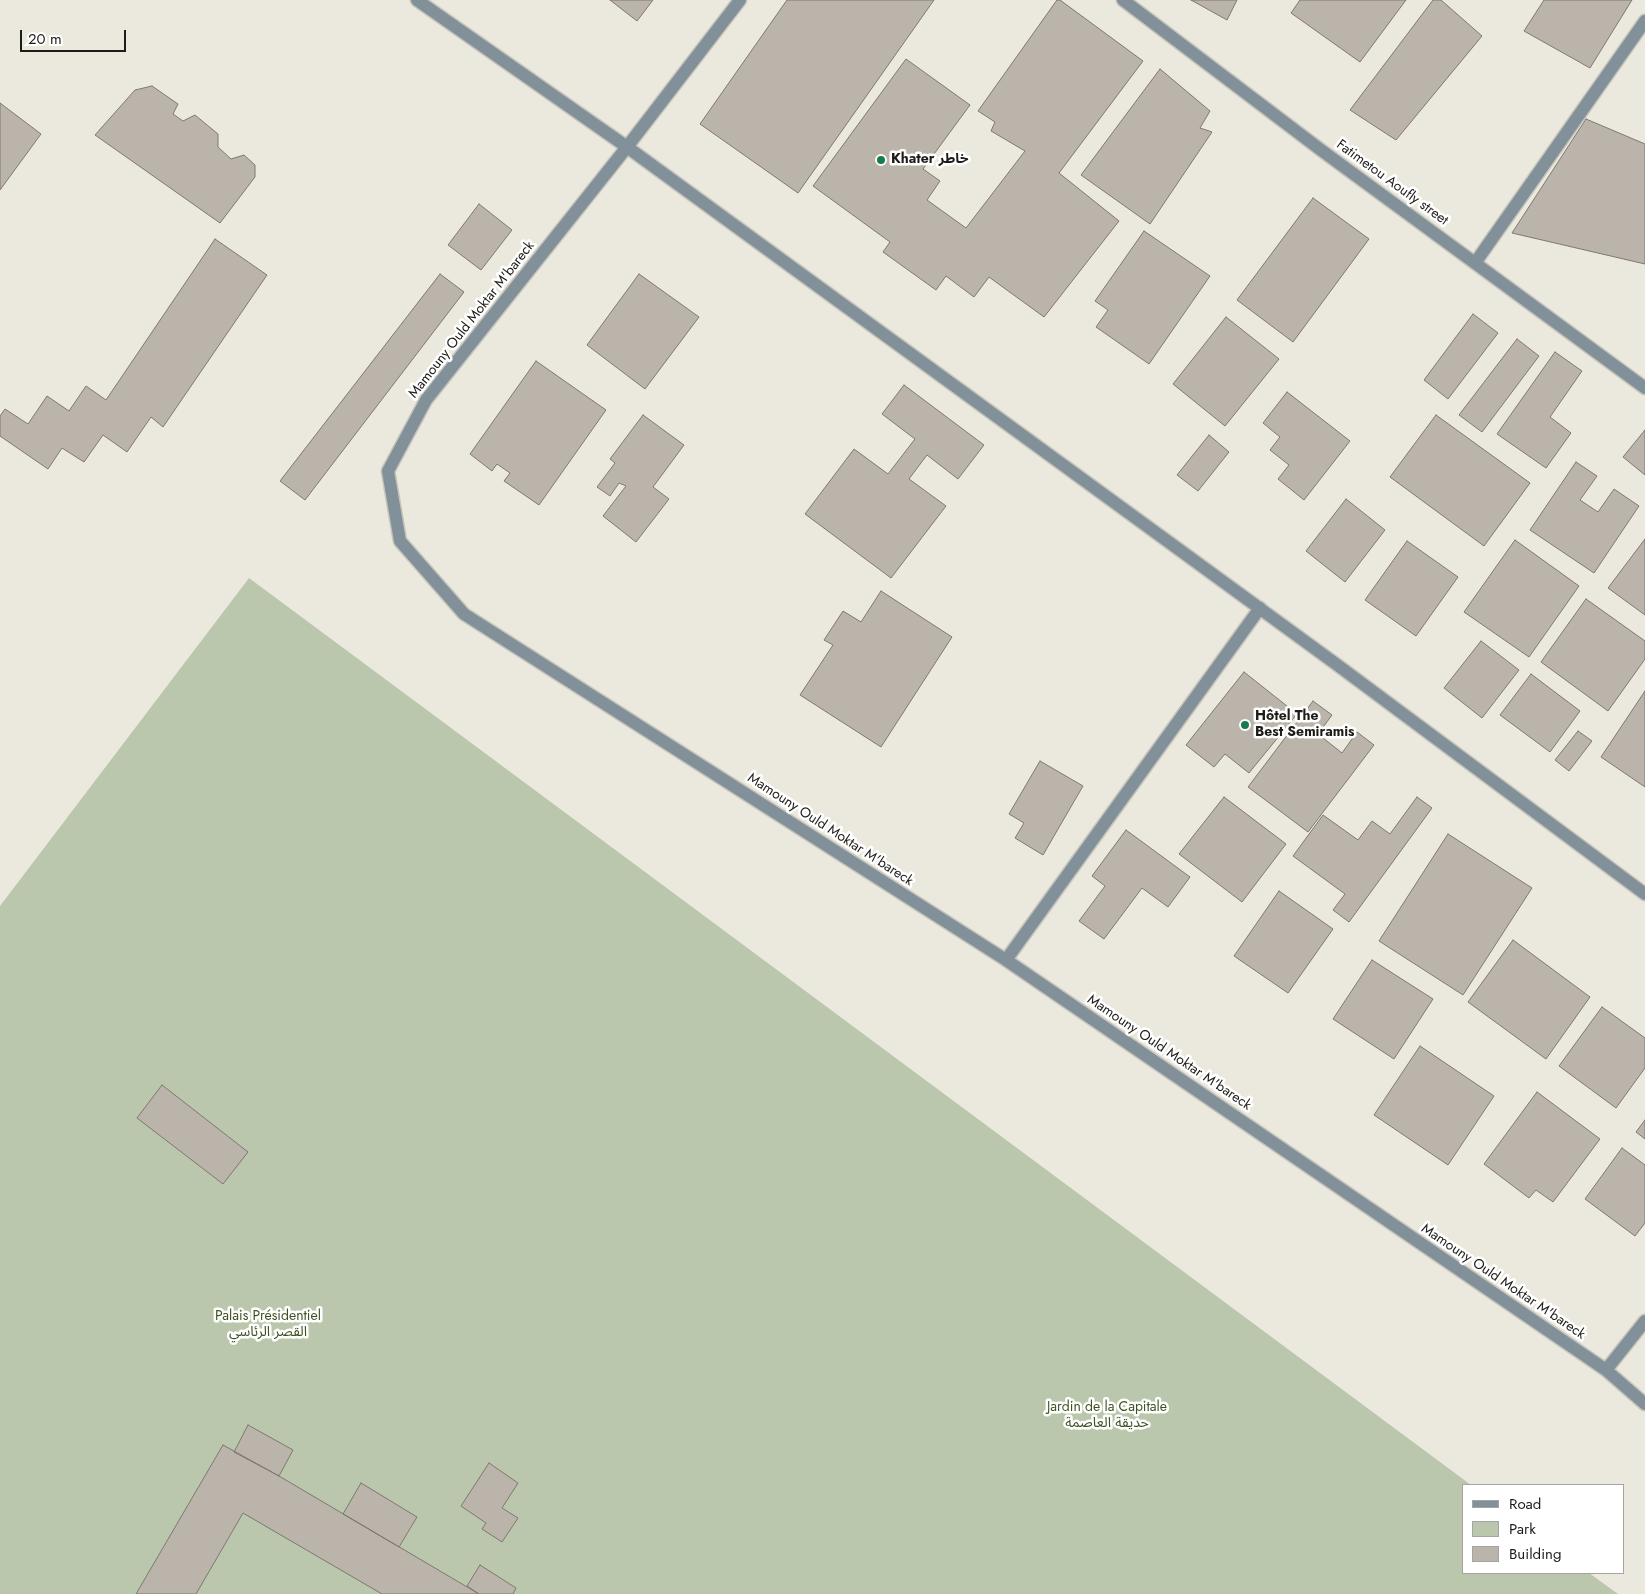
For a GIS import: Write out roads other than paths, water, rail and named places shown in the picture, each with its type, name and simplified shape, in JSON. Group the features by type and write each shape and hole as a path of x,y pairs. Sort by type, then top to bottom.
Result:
{"street":[{"path":"417,0 627,147 1260,608 1645,894"},
{"name":"Mamouny Ould Moktar M'bareck","path":"740,0 627,147 426,400 388,471 400,541 464,614 1006,960 1606,1370 1645,1404"},
{"name":"Fatimetou Aoufly street","path":"1123,0 1321,150 1643,385"},
{"path":"1475,263 1645,22"},
{"path":"1006,960 1260,608"},
{"path":"1606,1370 1645,1321"}],"place":[{"name":"Khater خاطر","path":"881,160"},
{"name":"Hôtel The Best Semiramis","path":"1245,725"}],"park label":[{"name":"Palais Présidentiel القصر الرئاسي","path":"268,1325"},
{"name":"Jardin de la Capitale حديقة العاصمة","path":"1107,1416"}]}
